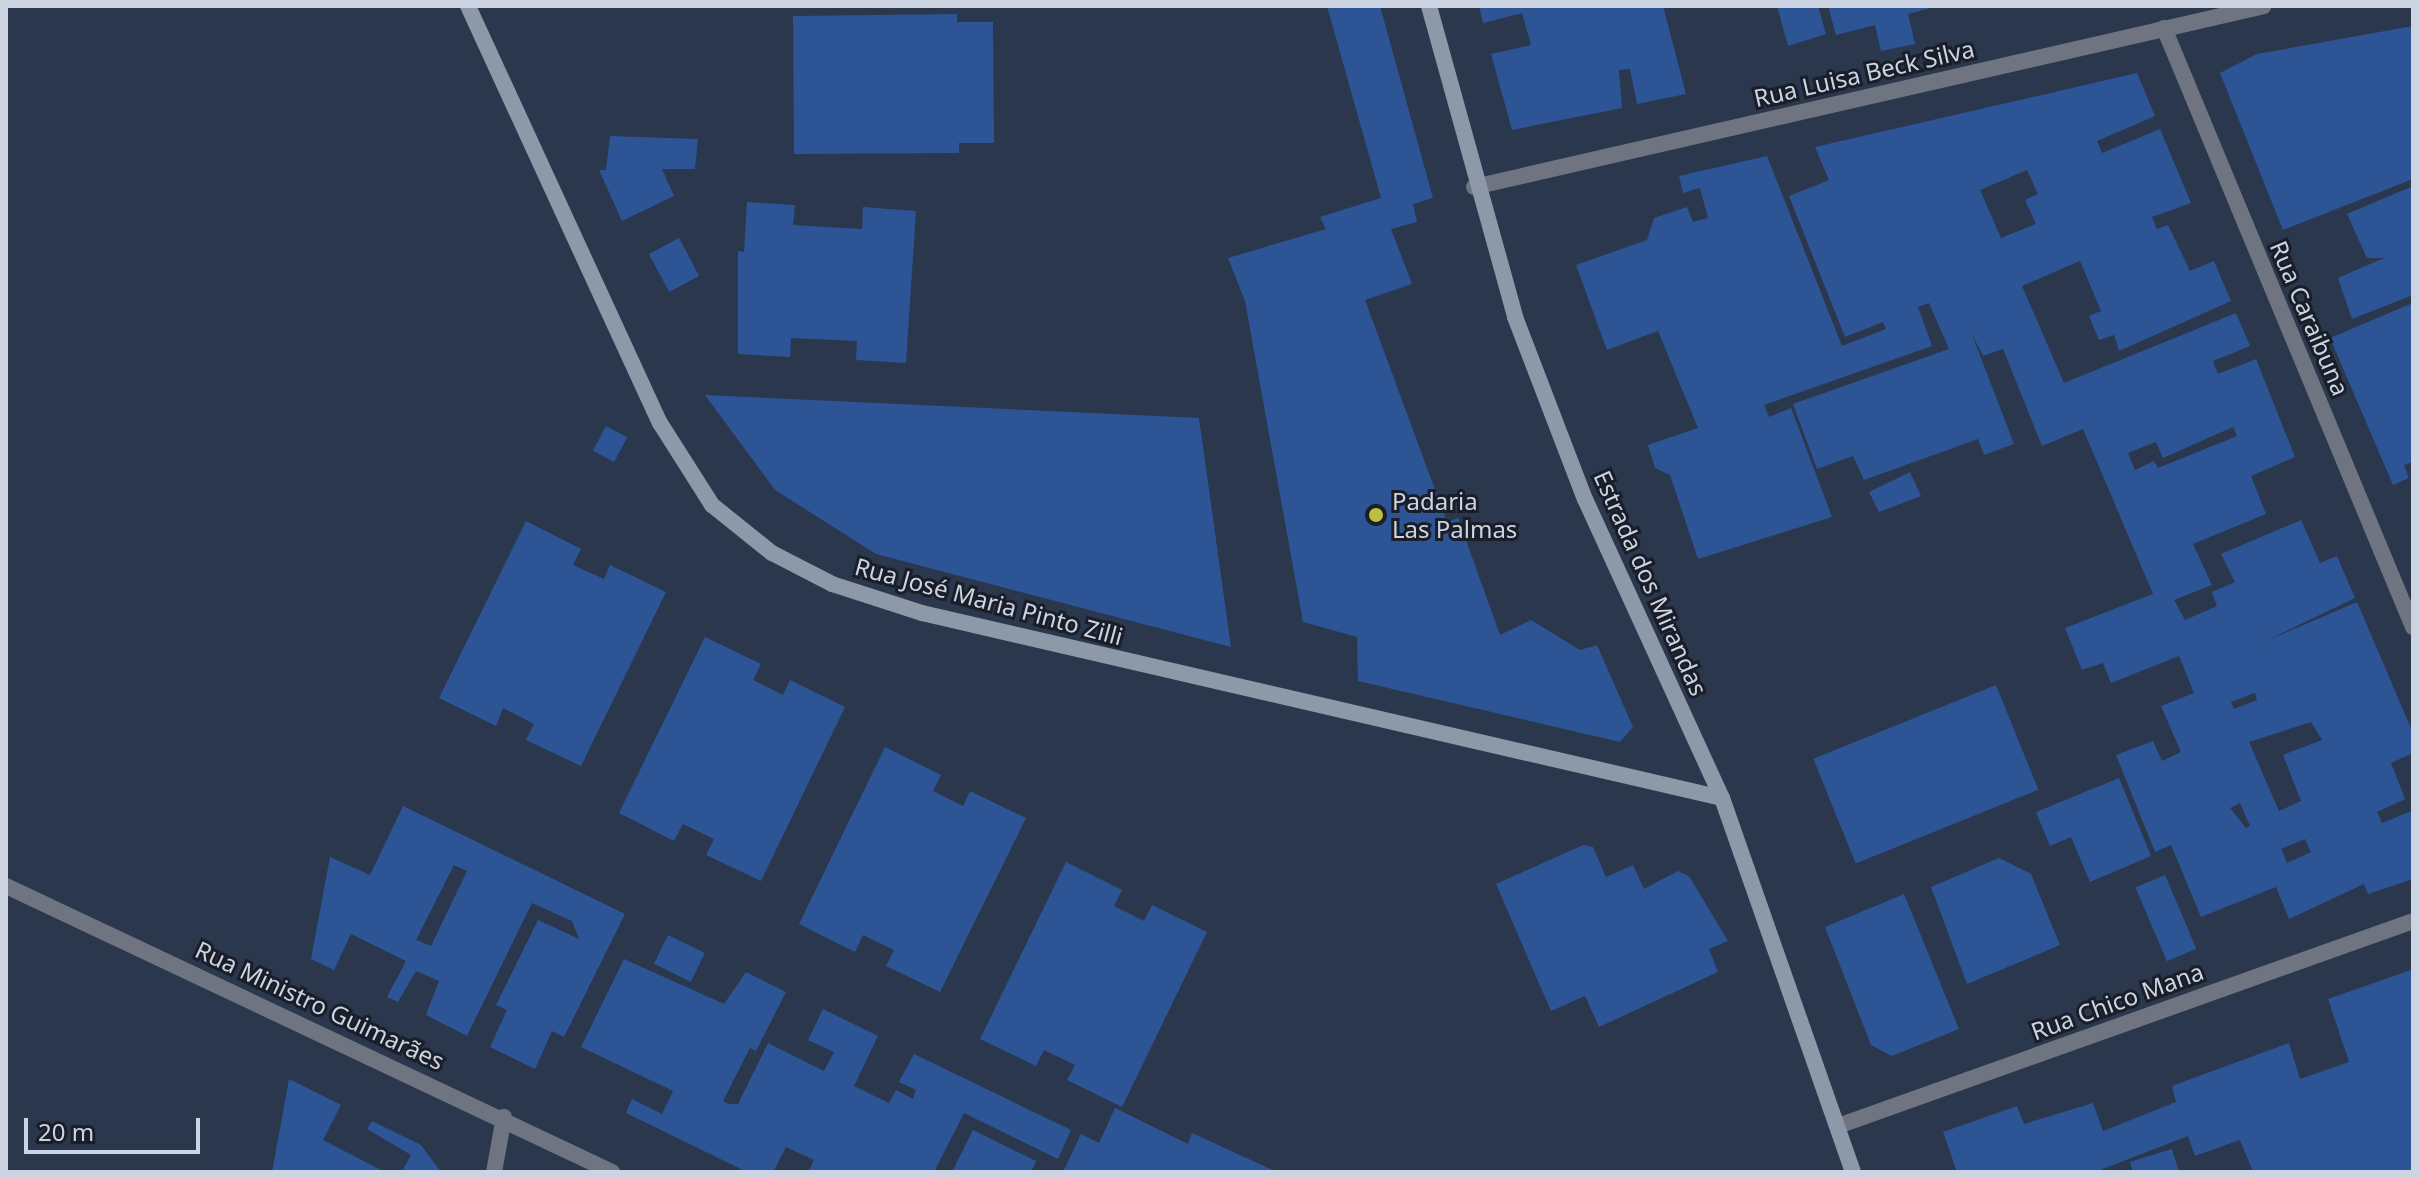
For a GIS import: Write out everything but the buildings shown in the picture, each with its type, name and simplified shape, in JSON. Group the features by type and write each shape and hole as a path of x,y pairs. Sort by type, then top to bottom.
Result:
{"street":[{"name":"Rua José Maria Pinto Zilli","path":"468,6 660,423 712,505 772,553 832,584 922,613 1722,798"},
{"name":"Estrada dos Mirandas","path":"1429,6 1474,187 1585,499 1722,798 1853,1172"},
{"name":"Rua Luisa Beck Silva","path":"1474,187 2264,6"},
{"name":"Rua Caraibuna","path":"2164,28 2413,627"},
{"name":"Rua Ministro Guimarães","path":"6,886 504,1117 612,1172"},
{"name":"Rua Chico Mana","path":"1838,1126 2413,921"},
{"path":"494,1172 504,1117"}],"place":[{"name":"Padaria Las Palmas","path":"1376,515"}]}
